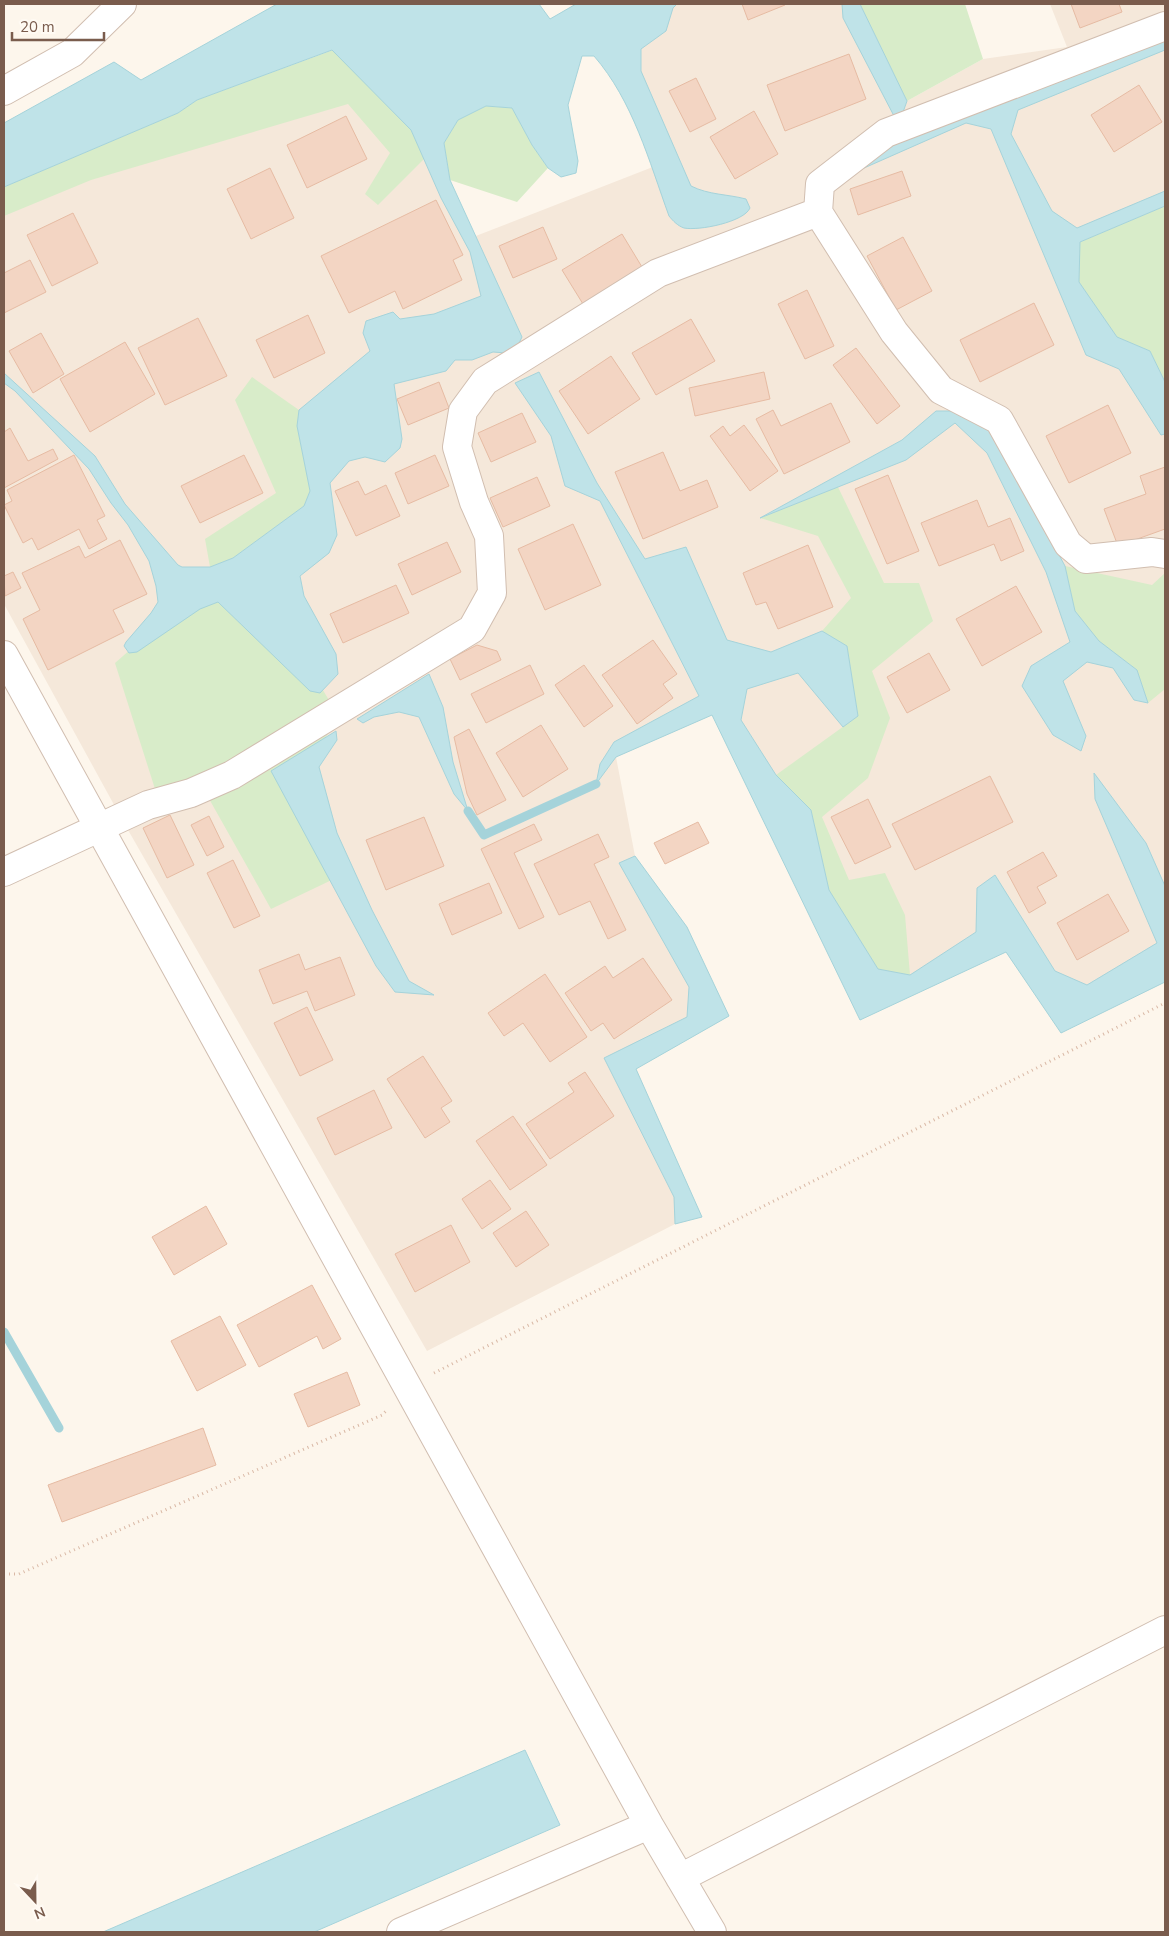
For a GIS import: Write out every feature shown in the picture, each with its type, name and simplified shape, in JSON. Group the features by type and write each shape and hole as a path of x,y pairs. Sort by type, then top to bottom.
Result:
{"street":[{"path":"4,91 72,53 122,4"},
{"path":"1165,26 886,133 820,184 818,212 894,332 941,390 999,420 1068,544 1086,560 1152,552 1165,554"},
{"path":"4,872 148,805 191,793 232,776 472,629 492,593 489,536 474,502 457,447 463,411 485,381 658,273 818,212"},
{"path":"4,655 409,1393 649,1825 712,1932"},
{"path":"680,1878 1165,1630"},
{"path":"401,1932 649,1825"}],"path":[{"path":"4,1574 19,1574 382,1415 431,1374 1165,1003"}],"shaded area":[{"path":"612,4 853,4 903,114 907,101 983,59 1067,47 1050,4 1165,4 1165,206 1080,241 1165,382 1165,982 1061,1033 1006,952 860,1020 712,715 616,757 635,856 687,927 729,1016 636,1069 702,1217 675,1224 427,1351 124,823 4,604 4,187 333,50 411,130 468,239 663,163"}],"green space":[{"path":"860,4 965,4 983,59 907,101"},
{"path":"333,50 411,130 424,159 378,205 365,194 390,153 348,104 91,180 4,216 4,187 178,113 197,100"},
{"path":"486,106 512,108 532,145 548,168 517,202 450,180 444,143 458,120"},
{"path":"1165,206 1165,382 1150,351 1117,337 1079,282 1080,242"},
{"path":"252,377 299,410 297,426 310,491 304,506 233,558 210,567 205,539 276,493 235,400"},
{"path":"838,487 884,583 919,583 933,621 872,671 890,718 868,778 822,817 849,880 885,873 905,915 910,975 878,969 829,890 811,810 776,775 858,716 847,646 822,631 851,598 818,536 760,518"},
{"path":"1065,566 1152,585 1165,573 1165,689 1148,703 1137,670 1099,641 1075,611"},
{"path":"260,583 340,719 294,777 338,877 271,909 208,797 162,811 115,663 189,598"}],"water":[{"path":"277,4 539,4 550,19 576,4 677,4 673,8 666,31 641,49 641,71 691,186 711,193 746,199 750,208 739,217 710,227 684,228 674,221 669,216 647,153 630,112 608,74 594,56 582,56 568,105 578,161 576,173 561,177 548,168 532,145 512,108 486,106 458,120 444,143 450,180 522,337 516,349 506,353 493,352 472,360 455,360 446,371 394,384 402,439 400,448 385,462 365,457 349,461 330,483 337,535 329,553 300,576 304,596 336,654 338,674 320,693 310,691 218,602 200,609 137,652 129,653 124,646 126,642 158,602 149,561 128,525 89,469 15,391 4,383 4,373 95,456 125,504 178,565 182,567 210,567 233,558 304,506 310,491 297,426 299,410 370,351 363,333 366,321 393,312 400,319 434,314 481,296 470,252 441,198 411,130 332,50 197,100 178,113 4,187 4,123 114,62 141,80"},
{"path":"842,4 860,4 907,101 902,115 894,116 843,18"},
{"path":"1165,34 1165,50 1018,110 1011,134 1052,211 1077,228 1165,191 1165,206 1080,242 1079,282 1117,337 1150,351 1165,382 1165,434 1161,435 1119,369 1086,355 991,129 966,123 855,172 913,132"},
{"path":"539,372 597,483 645,559 686,547 727,640 771,652 822,631 847,646 858,716 843,727 798,673 747,689 741,720 776,775 811,810 829,890 878,969 910,975 976,932 977,888 995,875 1055,971 1087,985 1157,943 1095,799 1094,773 1146,843 1165,886 1165,982 1061,1033 1006,952 860,1020 712,715 616,757 596,784 600,764 614,742 699,696 600,501 565,486 551,436 515,383"},
{"path":"936,411 967,411 994,435 1065,566 1075,611 1099,641 1137,670 1148,703 1134,700 1113,668 1087,662 1063,681 1086,736 1081,751 1053,735 1022,686 1031,666 1070,642 1046,572 987,453 955,423 906,460 760,518 902,440"},
{"path":"429,674 443,707 453,762 468,811 454,794 419,717 399,712 374,717 363,723 357,719"},
{"path":"336,731 337,740 319,767 337,833 372,910 409,981 434,995 395,992 376,966 271,771"},
{"path":"635,856 687,927 729,1016 636,1069 702,1217 675,1224 674,1197 604,1058 687,1017 689,987 619,863"},
{"path":"525,1750 560,1825 314,1932 103,1932"}],"building":[{"path":"742,4 784,4 785,5 748,20"},
{"path":"1071,4 1119,4 1122,12 1080,28"},
{"path":"849,54 866,99 785,131 767,85"},
{"path":"696,78 716,119 690,132 669,91"},
{"path":"1139,85 1162,122 1114,152 1091,115"},
{"path":"754,111 778,154 735,179 710,137"},
{"path":"346,116 367,159 307,188 287,145"},
{"path":"270,168 294,218 251,239 227,189"},
{"path":"902,171 911,196 858,215 850,189"},
{"path":"436,200 463,255 453,260 462,280 403,309 395,291 349,313 321,256"},
{"path":"73,213 98,263 52,286 27,235"},
{"path":"543,227 557,259 513,278 499,246"},
{"path":"622,234 642,267 583,304 562,270"},
{"path":"903,237 932,291 896,310 867,256"},
{"path":"30,260 46,292 4,313 4,273"},
{"path":"807,290 834,346 805,359 778,304"},
{"path":"1034,303 1054,345 980,382 960,340"},
{"path":"308,315 325,353 274,378 256,340"},
{"path":"198,318 227,376 165,405 138,348"},
{"path":"691,319 715,361 656,395 632,353"},
{"path":"41,333 64,374 33,393 9,351"},
{"path":"125,342 155,394 90,432 60,379"},
{"path":"856,348 900,406 877,424 833,365"},
{"path":"611,356 640,399 588,434 559,391"},
{"path":"764,372 770,399 695,416 689,388"},
{"path":"439,382 449,408 408,425 397,399"},
{"path":"831,403 850,442 784,474 756,419 773,410 781,426"},
{"path":"1108,405 1131,453 1069,483 1046,436"},
{"path":"522,413 536,442 491,462 478,433"},
{"path":"744,425 778,471 750,491 710,436 723,426 730,436"},
{"path":"10,428 28,461 53,449 58,459 4,488 4,432"},
{"path":"663,452 680,491 707,480 718,507 643,539 615,472"},
{"path":"74,455 105,516 97,520 107,539 89,549 79,529 38,550 32,538 23,543 4,505 12,501 7,490"},
{"path":"244,455 263,493 200,523 181,486"},
{"path":"435,455 449,486 408,504 395,473"},
{"path":"1165,467 1165,529 1118,546 1104,509 1146,494 1140,476"},
{"path":"888,475 919,551 887,564 855,489"},
{"path":"537,477 550,506 503,527 490,498"},
{"path":"358,481 365,495 386,485 400,516 356,536 335,491"},
{"path":"977,500 988,527 1010,518 1024,551 1001,561 994,544 939,566 921,523"},
{"path":"573,524 601,585 545,610 518,549"},
{"path":"120,540 147,594 113,610 124,632 48,670 23,619 40,610 22,573 79,546 85,558"},
{"path":"447,542 461,572 412,595 398,564"},
{"path":"808,545 833,607 778,629 766,602 756,605 743,573"},
{"path":"13,572 21,588 5,596 4,576"},
{"path":"396,585 409,613 343,643 330,614"},
{"path":"1016,586 1042,632 982,666 956,619"},
{"path":"653,640 677,674 663,684 673,698 637,724 602,675"},
{"path":"477,645 497,651 501,660 460,680 450,659"},
{"path":"929,653 950,690 907,713 887,677"},
{"path":"530,665 544,694 486,723 471,694"},
{"path":"584,665 613,706 584,727 555,685"},
{"path":"541,725 568,769 523,797 496,753"},
{"path":"469,729 506,800 477,815 467,794 454,737"},
{"path":"990,776 1013,822 915,870 892,824"},
{"path":"868,799 891,847 855,864 831,817"},
{"path":"170,815 194,865 167,878 143,828"},
{"path":"209,816 224,847 207,856 191,825"},
{"path":"424,817 444,866 386,890 366,840"},
{"path":"698,822 709,843 665,864 654,843"},
{"path":"534,824 542,840 514,853 544,917 519,929 481,849"},
{"path":"598,834 609,857 594,864 626,930 608,939 590,901 559,915 534,864"},
{"path":"1043,852 1057,876 1037,887 1046,903 1029,913 1007,872"},
{"path":"233,860 260,916 234,928 207,873"},
{"path":"489,883 502,913 452,935 439,904"},
{"path":"1108,894 1129,931 1077,960 1057,923"},
{"path":"299,954 305,970 340,957 355,995 315,1011 307,991 273,1004 259,970"},
{"path":"643,958 672,1000 614,1039 603,1023 591,1031 565,993 605,966 613,978"},
{"path":"545,974 587,1037 550,1062 523,1023 504,1036 488,1013"},
{"path":"307,1007 333,1060 300,1076 274,1023"},
{"path":"423,1056 452,1101 441,1108 450,1122 425,1138 387,1079"},
{"path":"585,1072 614,1116 550,1159 526,1124 574,1092 568,1083"},
{"path":"374,1090 392,1128 335,1155 317,1118"},
{"path":"513,1116 547,1165 510,1190 476,1141"},
{"path":"490,1180 511,1209 482,1229 462,1199"},
{"path":"206,1206 227,1244 174,1275 152,1237"},
{"path":"526,1211 549,1245 516,1267 493,1233"},
{"path":"451,1225 470,1262 415,1292 395,1254"},
{"path":"312,1285 341,1339 323,1349 317,1336 259,1367 237,1325"},
{"path":"220,1316 246,1365 197,1391 171,1341"},
{"path":"347,1372 360,1405 308,1427 294,1394"},
{"path":"203,1428 216,1465 62,1522 48,1485"}],"waterway":[{"path":"468,811 484,835 596,784"},
{"path":"4,1332 59,1428"}]}
